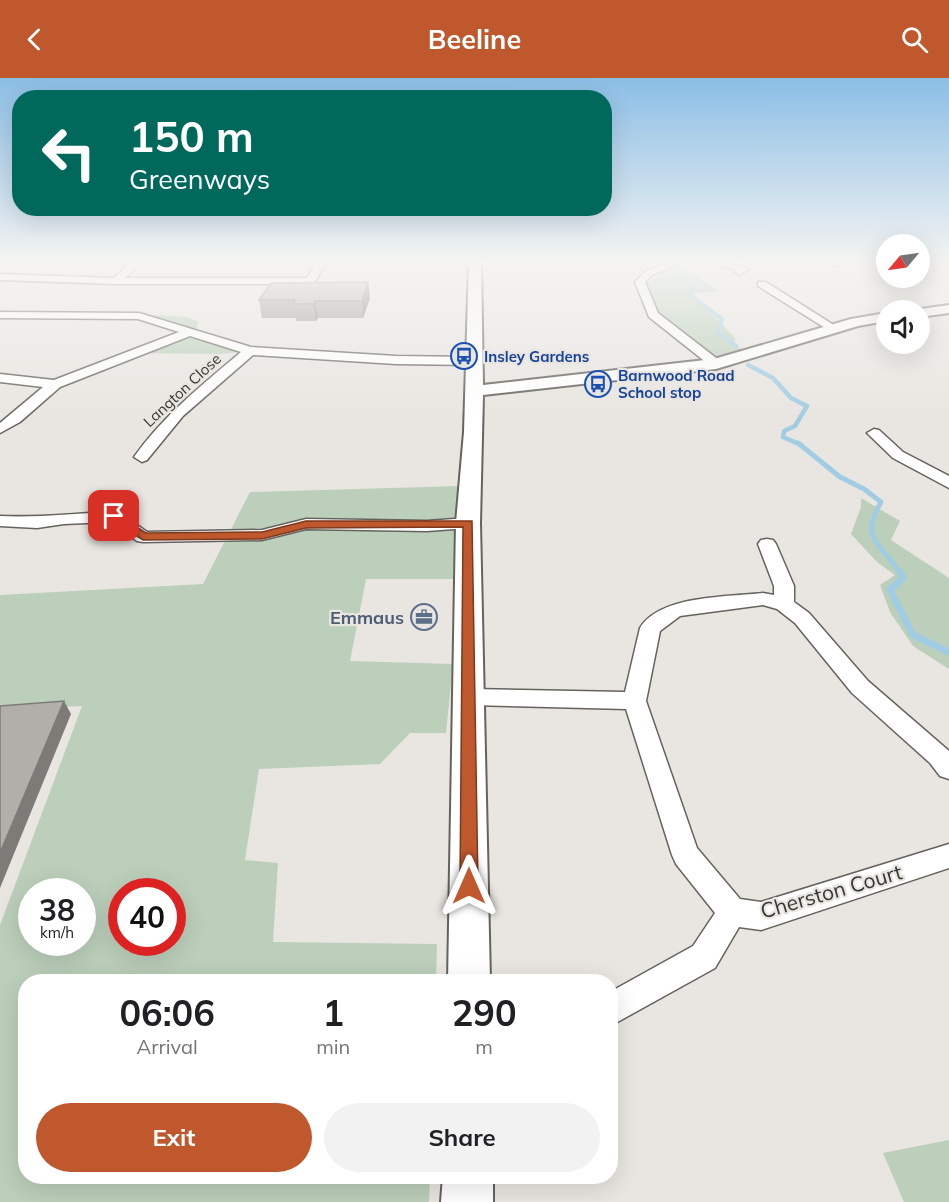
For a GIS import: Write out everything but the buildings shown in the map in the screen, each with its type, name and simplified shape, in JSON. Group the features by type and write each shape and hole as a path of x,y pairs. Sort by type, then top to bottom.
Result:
{"street":[{"path":"469,974 468,523 474,391 474,313"},
{"path":"651,313 716,364"},
{"path":"809,313 834,329"},
{"path":"0,315 140,316 250,351 396,360 474,361"},
{"path":"474,391 716,364 856,322 876,319"},
{"path":"0,429 18,417 41,393 55,384 190,332"},
{"name":"Langton Close","path":"142,458 153,439 168,422 250,351"},
{"path":"0,378 55,384"},
{"path":"874,433 891,449 949,483"},
{"path":"891,449 912,446"},
{"path":"0,521 37,523 114,516 143,537 262,535 306,524 427,526 468,523"},
{"path":"767,544 784,586 784,604"},
{"path":"618,1006 704,957 732,912 686,855 635,701 650,628 674,610 763,599 784,604 802,618 860,687 939,756 949,769"},
{"path":"470,697 635,701"},
{"name":"Cherston Court","path":"732,912 761,915 949,856"},
{"path":"467,1202 468,1184"}],"green space":[{"path":"658,313 712,313 736,339 733,342 746,353 725,359 702,351"},
{"path":"139,316 188,317 198,322 196,333 250,351 220,354 132,353 192,332"},
{"path":"460,486 458,579 366,579 350,661 453,664 446,733 410,733 380,764 259,769 245,860 278,863 273,942 437,944 436,974 18,974 18,1184 430,1184 429,1202 0,1202 0,925 82,706 0,711 0,595 203,584 250,492"},
{"path":"861,498 900,521 891,540 949,578 949,669 913,646 890,612 880,585 895,575 877,562 851,534 861,507"},
{"path":"949,1140 949,1202 904,1202 883,1153"}],"waterway":[{"path":"715,313 722,319 718,332 732,343"},
{"path":"730,341 736,346"},
{"path":"748,365 773,378 791,398 807,406 795,426 784,431 783,437 800,444"},
{"path":"800,444 840,477 864,489 881,502 872,525 872,534 900,574"},
{"path":"900,572 903,578 890,590 913,635 949,652"}],"place":[{"name":"Insley Gardens","path":"464,356"},
{"name":"Barnwood Road School stop","path":"598,384"},
{"name":"Emmaus","path":"424,617"}],"route":[{"path":"114,516 143,537 262,535 306,524 427,526 468,523 469,886"}]}
